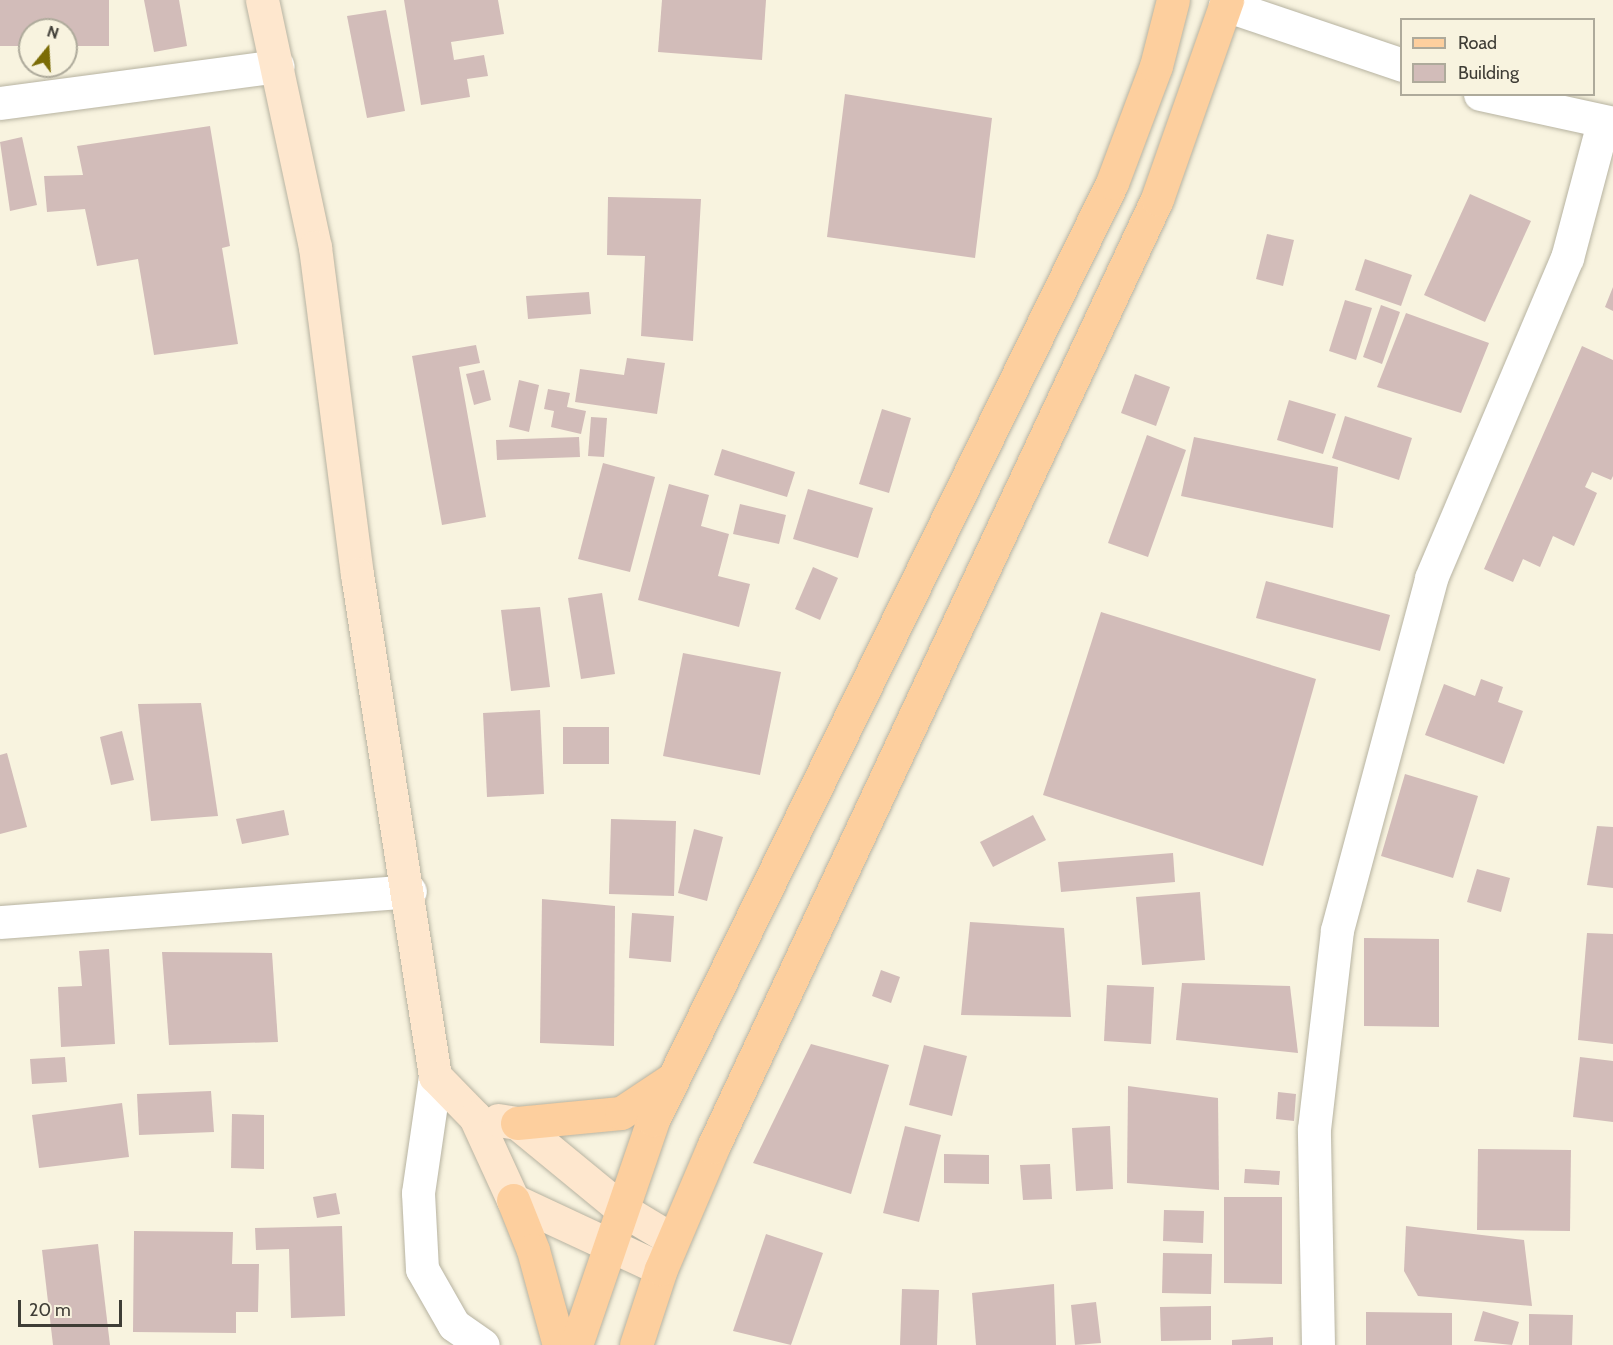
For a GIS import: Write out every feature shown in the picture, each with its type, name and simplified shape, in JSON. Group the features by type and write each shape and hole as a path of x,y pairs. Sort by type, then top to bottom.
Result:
{"main road":[{"path":"262,0 315,247 357,574 410,891 435,1076 475,1117 533,1250 559,1345"},
{"path":"576,1345 652,1120 1112,183 1156,66 1173,0"},
{"path":"636,1345 673,1239 1157,199 1226,2"},
{"path":"475,1117 517,1123 621,1113 672,1079"},
{"path":"517,1123 623,1209 673,1239"},
{"path":"513,1200 661,1269"}],"street":[{"path":"1226,2 1400,65"},
{"path":"0,103 278,66"},
{"path":"1318,1345 1314,1129 1337,930 1431,578 1567,258 1608,123 1489,96"},
{"path":"0,922 410,891"},
{"path":"435,1076 418,1193 422,1269 454,1325 483,1345"}],"building":[{"path":"0,0 109,0 109,46 78,46 78,18 18,18 18,46 0,46"},
{"path":"144,0 179,0 187,46 154,52"},
{"path":"404,0 498,0 504,34 451,42 454,60 484,55 488,76 467,79 470,97 421,105"},
{"path":"662,0 766,0 762,60 658,52"},
{"path":"386,10 405,111 367,118 347,16"},
{"path":"845,94 992,118 975,258 827,237"},
{"path":"210,126 230,246 222,248 238,344 154,355 138,259 97,266 85,209 47,212 44,176 83,175 77,146"},
{"path":"22,137 37,205 10,211 0,142"},
{"path":"1470,194 1531,221 1485,322 1424,295"},
{"path":"608,197 701,199 693,341 641,336 645,256 607,255"},
{"path":"1267,234 1294,240 1283,286 1256,279"},
{"path":"1365,259 1412,275 1401,306 1355,290"},
{"path":"1613,287 1613,311 1605,307"},
{"path":"589,292 591,314 528,319 526,296"},
{"path":"1345,300 1372,308 1356,360 1329,351"},
{"path":"1381,305 1400,312 1382,364 1363,357"},
{"path":"1406,313 1489,343 1461,413 1377,387"},
{"path":"476,345 480,363 459,367 486,517 442,525 412,356"},
{"path":"1582,346 1613,360 1613,476 1611,480 1592,472 1585,487 1597,493 1574,546 1553,536 1540,567 1523,559 1513,582 1484,569"},
{"path":"627,358 665,363 657,414 575,402 580,369 624,375"},
{"path":"484,370 491,400 474,405 466,374"},
{"path":"1135,374 1170,387 1156,426 1121,413"},
{"path":"519,380 539,385 529,432 509,427"},
{"path":"548,389 570,393 567,407 586,411 581,434 551,427 554,411 544,409"},
{"path":"1289,400 1336,414 1323,454 1277,440"},
{"path":"882,409 911,418 889,493 859,484"},
{"path":"1345,416 1412,438 1399,480 1332,458"},
{"path":"591,417 607,418 604,457 588,456"},
{"path":"1147,435 1186,450 1148,557 1108,543"},
{"path":"579,437 580,457 497,460 496,440"},
{"path":"1194,437 1338,467 1333,528 1181,496"},
{"path":"722,449 795,472 787,497 714,475"},
{"path":"603,463 655,477 630,572 578,559"},
{"path":"669,484 709,495 701,526 729,534 718,576 750,584 739,627 638,600"},
{"path":"808,489 873,508 858,558 793,539"},
{"path":"740,504 786,515 779,544 733,534"},
{"path":"813,567 838,578 820,620 795,609"},
{"path":"1266,581 1390,615 1380,651 1256,618"},
{"path":"602,593 615,674 581,679 568,598"},
{"path":"540,607 550,687 511,691 501,610"},
{"path":"1101,612 1316,679 1263,866 1043,795"},
{"path":"683,653 781,672 760,775 663,756"},
{"path":"1481,679 1503,687 1498,702 1523,711 1504,764 1425,735 1444,684 1475,696"},
{"path":"201,703 218,816 151,821 138,704"},
{"path":"540,710 544,794 487,797 483,713"},
{"path":"563,727 609,727 609,764 563,764"},
{"path":"122,731 134,780 111,785 100,737"},
{"path":"7,753 27,827 0,834 0,755"},
{"path":"1405,774 1478,796 1453,878 1381,856"},
{"path":"284,810 289,835 242,844 236,819"},
{"path":"1033,815 1046,840 993,867 980,842"},
{"path":"611,819 676,821 674,896 609,894"},
{"path":"1597,826 1613,827 1613,888 1587,885"},
{"path":"694,829 723,837 707,901 678,893"},
{"path":"1173,853 1175,882 1061,892 1058,862"},
{"path":"1477,869 1510,878 1501,912 1467,902"},
{"path":"1200,892 1205,960 1142,965 1136,897"},
{"path":"542,899 615,906 614,1046 540,1043"},
{"path":"632,913 674,916 671,962 629,958"},
{"path":"970,922 1064,928 1071,1017 961,1015"},
{"path":"1587,933 1613,934 1613,1044 1578,1040"},
{"path":"1364,938 1439,939 1439,1027 1364,1026"},
{"path":"109,949 115,1044 61,1047 58,987 82,986 79,951"},
{"path":"162,952 272,953 278,1042 169,1045"},
{"path":"881,970 900,977 891,1003 872,996"},
{"path":"1182,983 1290,986 1298,1053 1176,1040"},
{"path":"1107,985 1154,987 1151,1044 1104,1041"},
{"path":"811,1044 889,1065 851,1194 753,1163"},
{"path":"924,1045 967,1056 952,1116 909,1105"},
{"path":"65,1057 67,1082 32,1084 30,1059"},
{"path":"1580,1057 1613,1061 1613,1122 1573,1117"},
{"path":"1128,1086 1218,1098 1219,1190 1127,1183"},
{"path":"211,1091 214,1132 139,1135 137,1094"},
{"path":"1278,1092 1296,1094 1294,1121 1276,1119"},
{"path":"122,1103 129,1157 39,1168 32,1115"},
{"path":"232,1114 264,1115 264,1169 231,1168"},
{"path":"905,1126 941,1135 919,1222 883,1213"},
{"path":"1110,1126 1113,1189 1076,1191 1072,1128"},
{"path":"1478,1149 1571,1150 1570,1231 1477,1230"},
{"path":"944,1154 989,1155 989,1184 944,1183"},
{"path":"1050,1164 1052,1199 1023,1200 1020,1165"},
{"path":"1245,1169 1280,1171 1279,1185 1244,1183"},
{"path":"336,1193 340,1214 317,1218 313,1197"},
{"path":"1224,1197 1282,1197 1282,1284 1224,1283"},
{"path":"1164,1210 1204,1211 1203,1243 1163,1241"},
{"path":"342,1226 345,1316 291,1318 289,1249 256,1250 255,1228"},
{"path":"1406,1226 1524,1240 1532,1306 1418,1296 1404,1271"},
{"path":"134,1231 233,1232 232,1264 259,1264 258,1312 236,1312 236,1333 133,1332"},
{"path":"766,1234 823,1253 791,1345 733,1331"},
{"path":"98,1244 110,1345 53,1345 42,1250"},
{"path":"1163,1253 1212,1254 1211,1294 1162,1293"},
{"path":"1054,1284 1056,1345 976,1345 972,1293"},
{"path":"902,1289 939,1290 937,1345 900,1345"},
{"path":"1096,1302 1101,1343 1075,1345 1071,1305"},
{"path":"1211,1306 1211,1340 1161,1341 1160,1307"},
{"path":"1483,1311 1519,1322 1512,1345 1474,1341"},
{"path":"1366,1312 1452,1313 1452,1345 1366,1345"},
{"path":"1529,1314 1573,1315 1572,1345 1529,1345"},
{"path":"1273,1337 1273,1345 1232,1345 1232,1340"}]}
